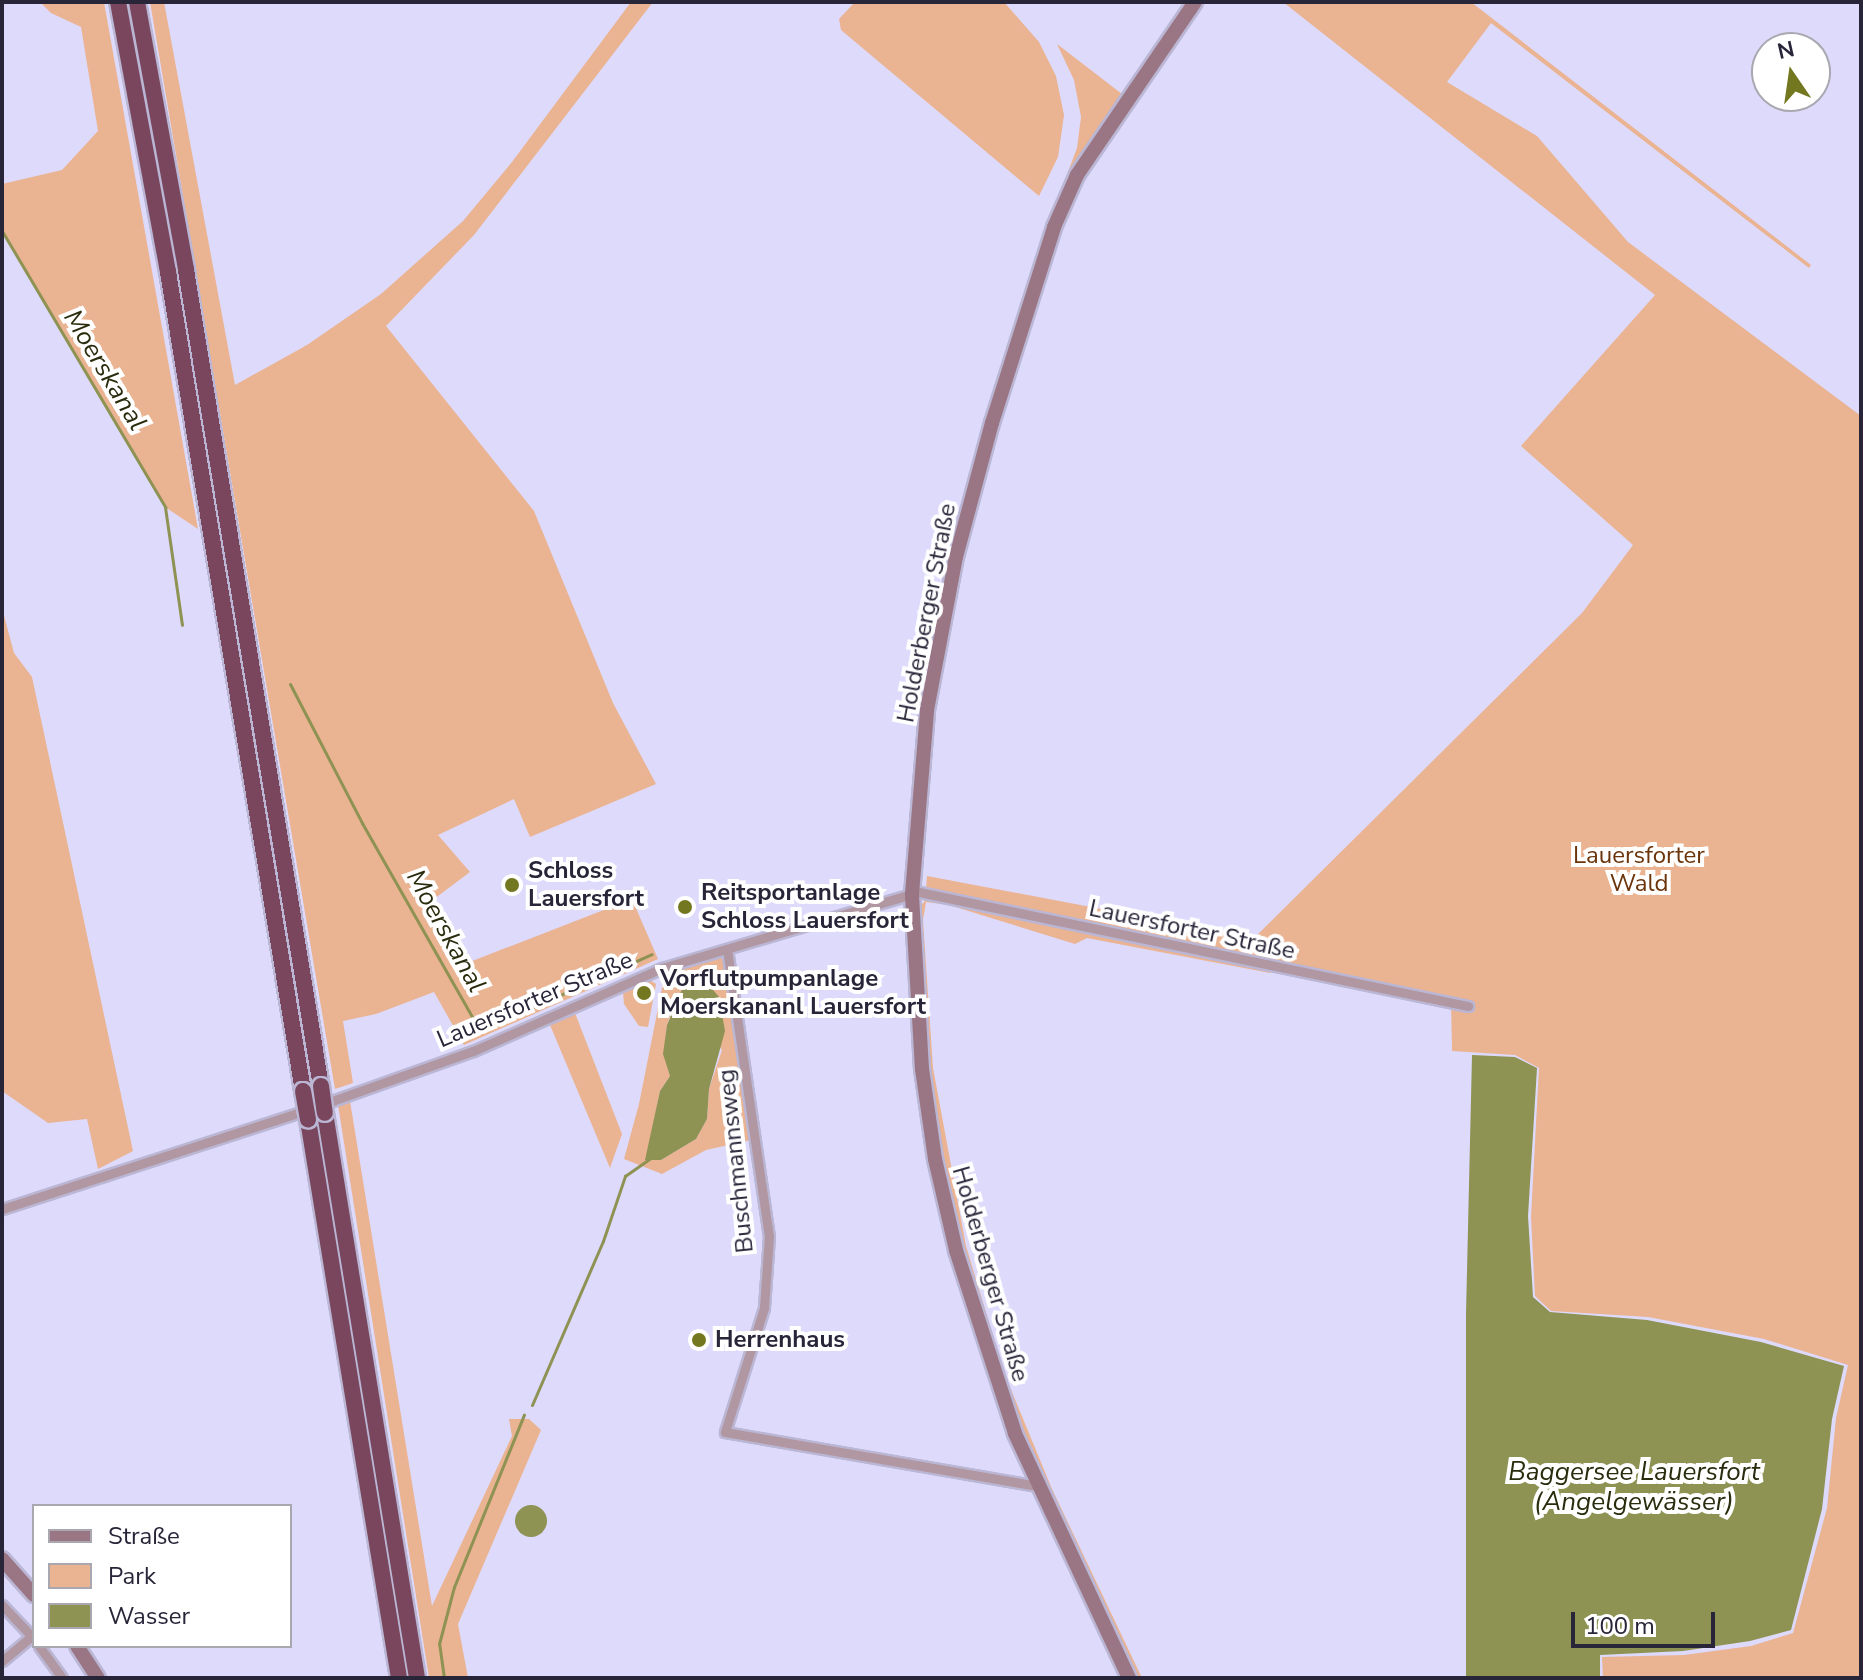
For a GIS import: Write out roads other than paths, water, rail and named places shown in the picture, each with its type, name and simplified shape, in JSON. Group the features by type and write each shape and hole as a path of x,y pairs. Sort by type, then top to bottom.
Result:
{"highway":[{"path":"118,2 168,272 399,1678"},
{"path":"137,2 186,270 417,1678"}],"main road":[{"name":"Holderberger Straße","path":"1129,1678 1037,1486 978,1328 945,1205 922,1069 912,894 927,710 956,557 992,423 1054,227 1077,175 1195,2"},
{"path":"2,1559 32,1593"},
{"path":"78,1648 98,1678"}],"street":[{"name":"Lauersforter Straße","path":"2,1209 351,1095 473,1051 662,968 919,892 1468,1006"},
{"name":"Buschmannsweg","path":"727,949 769,1236 764,1308 725,1432 1037,1486"},
{"path":"2,1605 32,1637"},
{"path":"2,1661 32,1639"},
{"path":"40,1648 62,1678"}],"water":[{"path":"704,979 719,997 725,1031 709,1089 707,1119 696,1139 661,1160 645,1160 660,1091 670,1076 663,1054 667,1025 685,982"},
{"name":"Baggersee Lauersfort (Angelgewässer)","path":"1472,1055 1515,1057 1537,1068 1528,1216 1533,1297 1550,1312 1647,1320 1761,1342 1844,1366 1832,1419 1822,1509 1791,1630 1750,1641 1683,1651 1600,1655 1600,1678 1466,1678 1466,1314"},
{"path":"531,1505 542,1510 547,1521 542,1532 531,1537 520,1532 515,1521 520,1510"}],"waterway":[{"name":"Moerskanal","path":"2,231 165,507 182,625"},
{"name":"Moerskanal","path":"290,684 362,823 480,1031 652,954"},
{"name":"Moerskanal","path":"532,1405 603,1241 625,1176 652,1157"},
{"name":"Moerskanal","path":"444,1678 439,1644 454,1587 524,1415"}],"place":[{"name":"Schloss Lauersfort","path":"512,885"},
{"name":"Reitsportanlage Schloss Lauersfort","path":"685,907"},
{"name":"Vorflutpumpanlage Moerskananl Lauersfort","path":"644,993"},
{"name":"Herrenhaus","path":"699,1340"}],"park label":[{"name":"Lauersforter Wald","path":"1639,870"}]}
